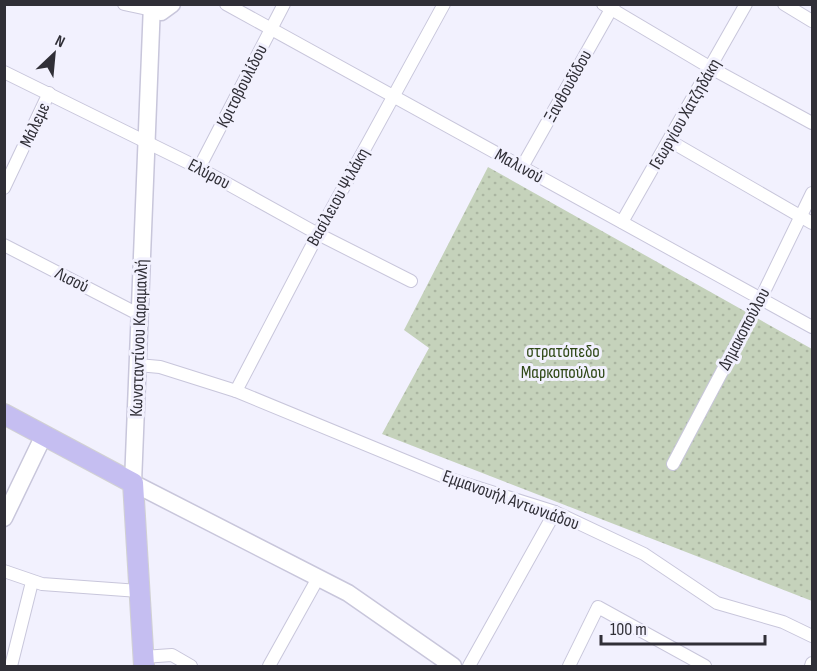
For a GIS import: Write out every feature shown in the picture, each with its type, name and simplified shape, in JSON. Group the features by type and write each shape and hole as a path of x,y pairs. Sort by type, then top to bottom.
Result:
{"main road":[{"path":"152,7 161,12 172,4"},
{"name":"Κωνσταντίνου Καραμανλή","path":"144,662 133,483 152,7"},
{"path":"4,414 348,593 453,666"},
{"path":"4,518 44,435"}],"street":[{"path":"124,4 152,7"},
{"name":"Μαλινού","path":"225,4 813,327"},
{"name":"Κριτοβουλίδου","path":"199,168 284,4"},
{"name":"Βασίλειου Ψιλάκη","path":"236,391 318,234 444,4"},
{"name":"Γεωργίου Χατζηδάκη","path":"622,222 746,4"},
{"path":"784,4 813,21"},
{"path":"609,6 711,68 813,123"},
{"name":"Ξανθουδίδου","path":"522,167 609,6"},
{"name":"Ελύρου","path":"4,72 147,141 318,234 411,281"},
{"name":"Μάλεμε","path":"4,189 49,93"},
{"path":"670,141 813,223"},
{"name":"Δημακοπούλου","path":"672,464 761,298 813,193"},
{"name":"Λισού","path":"4,245 140,315"},
{"name":"Εμμανουήλ Αντωνιάδου","path":"138,365 160,367 236,391 447,478 555,513 644,554 717,603 783,622 813,636"},
{"path":"469,666 555,513"},
{"path":"4,571 32,582 139,591"},
{"path":"269,666 318,578"},
{"path":"11,666 32,582"},
{"path":"569,666 598,607 705,666"},
{"path":"144,662 172,655 191,666"}],"green space":[{"name":"στρατόπεδο Μαρκοπούλου","path":"488,167 812,349 812,601 382,434 429,348 404,330"}]}
